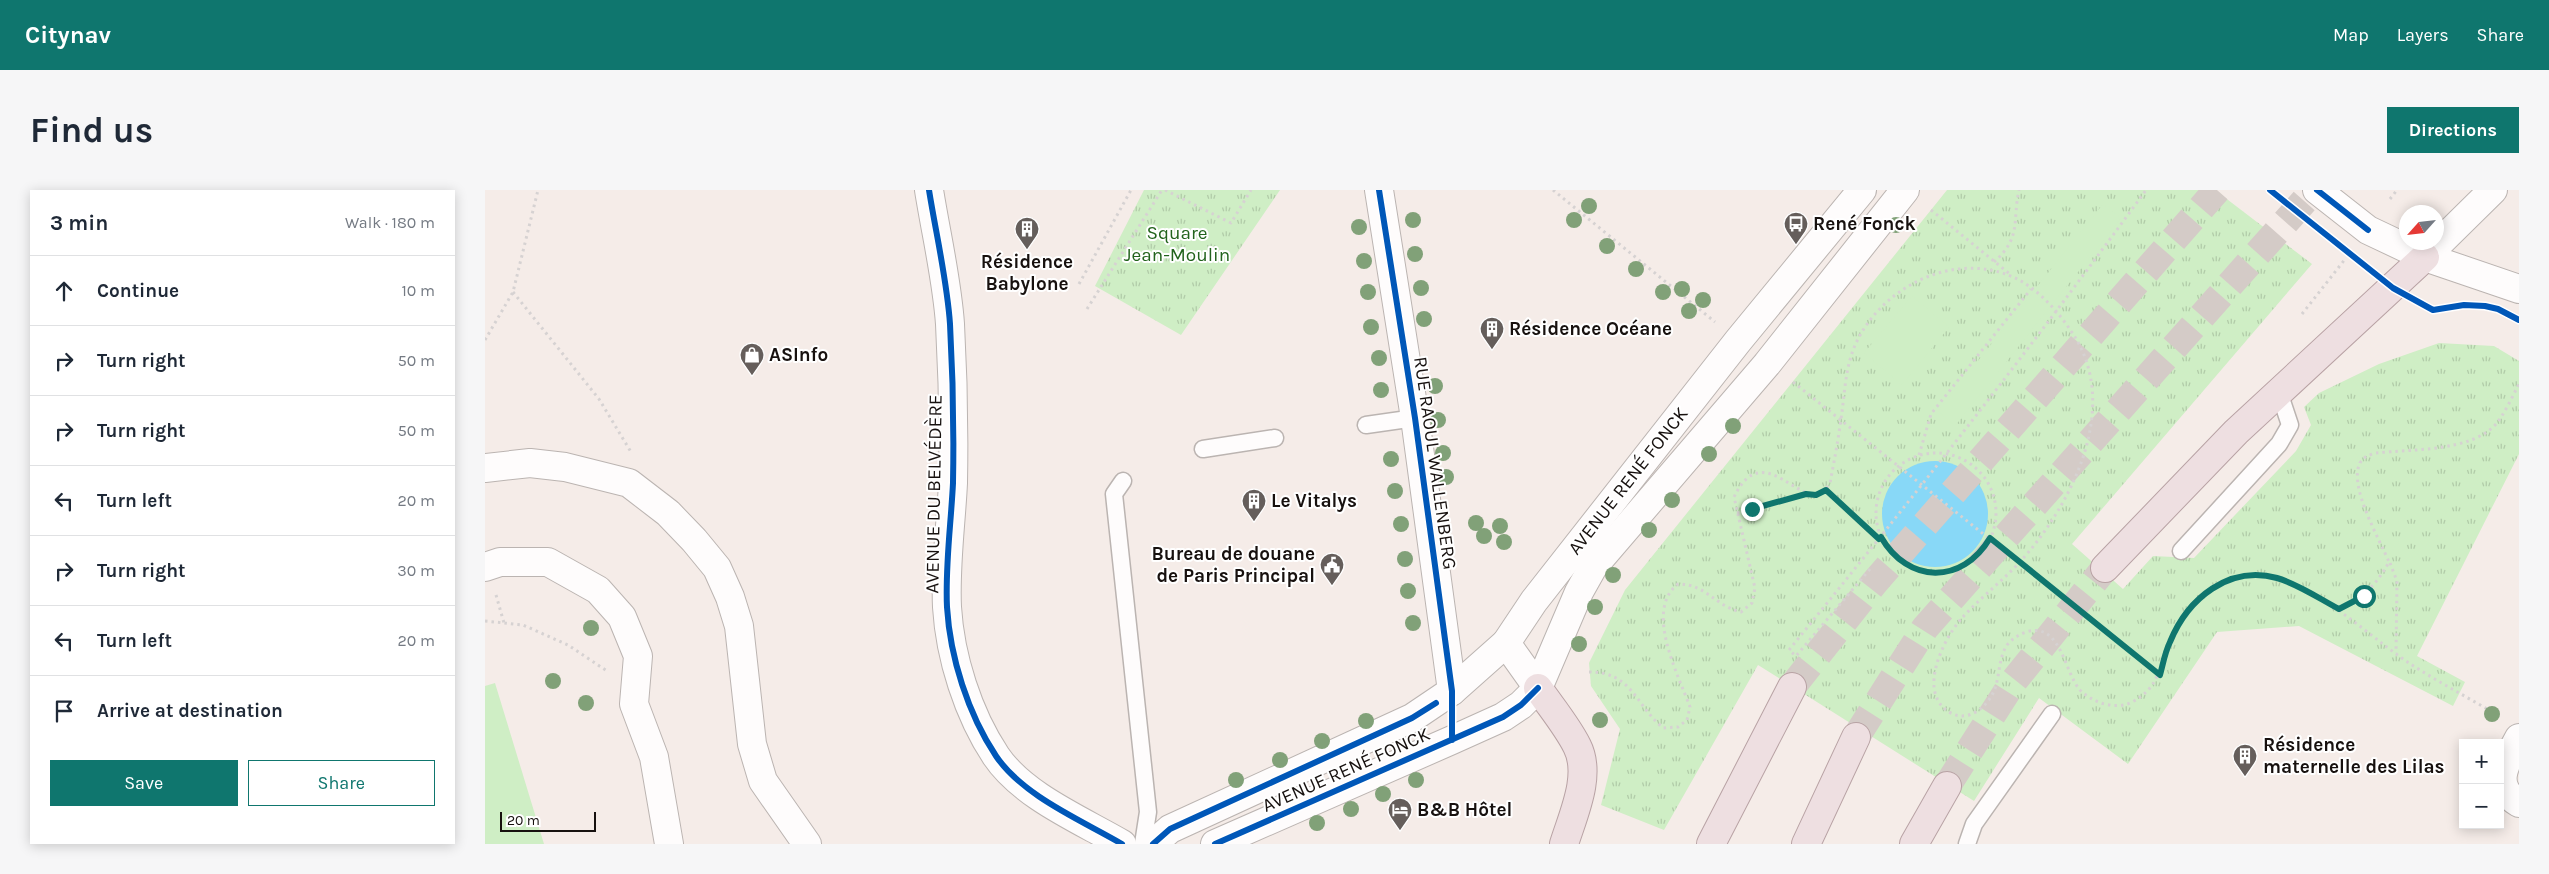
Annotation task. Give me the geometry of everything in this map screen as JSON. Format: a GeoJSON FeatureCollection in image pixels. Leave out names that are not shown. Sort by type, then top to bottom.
{"type":"FeatureCollection","features":[{"type":"Feature","properties":{"kind":"highway"},"geometry":{"type":"LineString","coordinates":[[2105,568],[2236,432],[2425,257]]}},
{"type":"Feature","properties":{"kind":"highway"},"geometry":{"type":"LineString","coordinates":[[1711,844],[1792,687]]}},
{"type":"Feature","properties":{"kind":"highway"},"geometry":{"type":"LineString","coordinates":[[1538,688],[1578,747],[1583,766],[1581,786],[1564,844]]}},
{"type":"Feature","properties":{"kind":"highway"},"geometry":{"type":"LineString","coordinates":[[1806,844],[1856,737]]}},
{"type":"Feature","properties":{"kind":"highway"},"geometry":{"type":"LineString","coordinates":[[1914,844],[1947,786]]}},
{"type":"Feature","properties":{"kind":"street","name":"AVENUE DU BELVÉDÈRE"},"geometry":{"type":"LineString","coordinates":[[929,190],[950,323],[953,460],[947,607],[952,647],[963,685],[983,733],[997,757],[1014,776],[1034,793],[1122,844]]}},
{"type":"Feature","properties":{"kind":"street","name":"RUE RAOUL WALLENBERG"},"geometry":{"type":"LineString","coordinates":[[1379,190],[1415,418],[1452,691]]}},
{"type":"Feature","properties":{"kind":"street","name":"AVENUE RENÉ FONCK"},"geometry":{"type":"LineString","coordinates":[[1153,844],[1170,829],[1412,718],[1452,691],[1506,643],[1533,601],[1738,341],[1862,190]]}},
{"type":"Feature","properties":{"kind":"street","name":"AVENUE RENÉ FONCK"},"geometry":{"type":"LineString","coordinates":[[1215,844],[1503,717],[1521,705],[1538,688],[1579,592],[1593,567],[1767,364],[1905,190]]}},
{"type":"Feature","properties":{"kind":"street"},"geometry":{"type":"LineString","coordinates":[[2317,190],[2368,230],[2425,257],[2519,290]]}},
{"type":"Feature","properties":{"kind":"street"},"geometry":{"type":"LineString","coordinates":[[2425,257],[2493,190]]}},
{"type":"Feature","properties":{"kind":"street"},"geometry":{"type":"LineString","coordinates":[[485,468],[530,463],[565,467],[629,483],[668,513],[694,540],[717,568],[730,597],[739,626],[752,744],[763,780],[807,844]]}},
{"type":"Feature","properties":{"kind":"street"},"geometry":{"type":"LineString","coordinates":[[490,579],[500,562],[548,562],[598,590],[622,617],[638,656],[635,704],[654,757],[669,844]]}},
{"type":"Feature","properties":{"kind":"street"},"geometry":{"type":"LineString","coordinates":[[1506,643],[1538,688]]}},
{"type":"Feature","properties":{"kind":"street"},"geometry":{"type":"LineString","coordinates":[[2511,728],[2501,772],[2503,785],[2509,797],[2519,803]]}},
{"type":"Feature","properties":{"kind":"lane"},"geometry":{"type":"LineString","coordinates":[[2181,551],[2279,444],[2290,425],[2279,392]]}},
{"type":"Feature","properties":{"kind":"lane"},"geometry":{"type":"LineString","coordinates":[[1366,426],[1415,418]]}},
{"type":"Feature","properties":{"kind":"lane"},"geometry":{"type":"LineString","coordinates":[[1203,449],[1275,438]]}},
{"type":"Feature","properties":{"kind":"lane"},"geometry":{"type":"LineString","coordinates":[[1123,481],[1114,494],[1148,812],[1143,844]]}},
{"type":"Feature","properties":{"kind":"lane"},"geometry":{"type":"LineString","coordinates":[[1967,844],[1974,824],[2052,714]]}},
{"type":"Feature","properties":{"kind":"path"},"geometry":{"type":"LineString","coordinates":[[485,340],[513,292],[538,190]]}},
{"type":"Feature","properties":{"kind":"path"},"geometry":{"type":"LineString","coordinates":[[1079,284],[1131,190]]}},
{"type":"Feature","properties":{"kind":"path"},"geometry":{"type":"LineString","coordinates":[[1087,309],[1164,190],[1231,223],[1251,190]]}},
{"type":"Feature","properties":{"kind":"path"},"geometry":{"type":"LineString","coordinates":[[1553,190],[1718,324]]}},
{"type":"Feature","properties":{"kind":"path"},"geometry":{"type":"LineString","coordinates":[[1994,262],[2006,252],[2012,240],[2019,190]]}},
{"type":"Feature","properties":{"kind":"path"},"geometry":{"type":"LineString","coordinates":[[1870,569],[1796,656],[1789,650],[1880,538],[2057,312],[2146,190]]}},
{"type":"Feature","properties":{"kind":"path"},"geometry":{"type":"LineString","coordinates":[[2390,199],[2397,190]]}},
{"type":"Feature","properties":{"kind":"path"},"geometry":{"type":"LineString","coordinates":[[1931,210],[1994,262],[2031,289],[2057,312],[2078,341],[2085,362],[2091,388],[2092,421],[2086,450],[2075,479],[2050,522],[2020,562],[1960,620],[1945,642],[1939,655],[1934,682],[1942,706],[1953,714],[1961,716],[1974,714],[1985,704],[1994,690],[2004,649],[2021,634],[2036,630],[2048,635],[2059,645],[2079,689],[2092,700],[2108,706],[2131,702],[2151,687],[2160,675],[2169,642],[2186,613],[2204,594],[2222,582],[2241,576],[2257,574],[2279,578],[2339,609],[2396,654],[2511,728]]}},
{"type":"Feature","properties":{"kind":"path"},"geometry":{"type":"LineString","coordinates":[[2302,314],[2350,256]]}},
{"type":"Feature","properties":{"kind":"path"},"geometry":{"type":"LineString","coordinates":[[1737,513],[1806,494],[1816,495],[1826,490],[1830,483],[1846,378],[1857,342],[1874,316],[1898,291],[1934,273],[1957,270],[1989,270],[2013,277]]}},
{"type":"Feature","properties":{"kind":"path"},"geometry":{"type":"LineString","coordinates":[[1919,455],[1931,414],[2031,289]]}},
{"type":"Feature","properties":{"kind":"path"},"geometry":{"type":"LineString","coordinates":[[513,292],[599,399],[634,456]]}},
{"type":"Feature","properties":{"kind":"path"},"geometry":{"type":"LineString","coordinates":[[1793,382],[2160,675]]}},
{"type":"Feature","properties":{"kind":"path"},"geometry":{"type":"LineString","coordinates":[[2396,654],[2397,581],[2358,490],[2357,472],[2360,463],[2365,456],[2376,453],[2457,444],[2477,439],[2496,424],[2519,384]]}},
{"type":"Feature","properties":{"kind":"path"},"geometry":{"type":"LineString","coordinates":[[1826,490],[1880,538],[1887,548],[1905,565],[1929,573],[1941,573],[1959,568],[1975,558],[1990,538],[1996,515],[1995,503],[1987,481],[1970,464],[1946,453],[1919,455],[1898,466],[1885,481],[1876,503],[1875,514],[1880,538]]}},
{"type":"Feature","properties":{"kind":"path"},"geometry":{"type":"LineString","coordinates":[[1589,672],[1615,675],[1628,686],[1649,717],[1663,728],[1678,727],[1687,720],[1690,707],[1662,626],[1662,609],[1670,590],[1678,584],[1699,587],[1727,609],[1741,612],[1752,603],[1755,588],[1734,497],[1740,485],[1752,474],[1761,472],[1785,480],[1806,494]]}},
{"type":"Feature","properties":{"kind":"path"},"geometry":{"type":"LineString","coordinates":[[2339,609],[2364,596],[2380,579],[2389,562]]}},
{"type":"Feature","properties":{"kind":"path"},"geometry":{"type":"LineString","coordinates":[[490,579],[504,623]]}},
{"type":"Feature","properties":{"kind":"path"},"geometry":{"type":"LineString","coordinates":[[485,621],[523,625],[568,645],[609,673],[635,704]]}},
{"type":"Feature","properties":{"kind":"green space","name":"Square Jean-Moulin"},"geometry":{"type":"Polygon","coordinates":[[[1144,190],[1280,190],[1181,335],[1095,286],[1144,190]]]}},
{"type":"Feature","properties":{"kind":"green space"},"geometry":{"type":"Polygon","coordinates":[[[1947,190],[2215,190],[2312,264],[2072,544],[2123,589],[2153,556],[2194,558],[2296,451],[2311,425],[2304,407],[2319,393],[2379,364],[2439,343],[2494,346],[2519,361],[2519,454],[2417,656],[2465,682],[2453,706],[2299,626],[2217,632],[2128,764],[2039,698],[1974,801],[1758,665],[1664,830],[1601,805],[1620,729],[1591,686],[1589,663],[1625,590],[1947,190]]]}},
{"type":"Feature","properties":{"kind":"green space"},"geometry":{"type":"Polygon","coordinates":[[[2103,204],[2121,218],[1955,426],[1938,411],[2103,204]]]}},
{"type":"Feature","properties":{"kind":"green space"},"geometry":{"type":"Polygon","coordinates":[[[1912,296],[1949,327],[1902,385],[1864,353],[1912,296]]]}},
{"type":"Feature","properties":{"kind":"green space"},"geometry":{"type":"Polygon","coordinates":[[[495,683],[544,844],[485,844],[485,686],[495,683]]]}},
{"type":"Feature","properties":{"kind":"water"},"geometry":{"type":"Polygon","coordinates":[[[1935,461],[1955,465],[1972,477],[1984,494],[1988,514],[1984,534],[1972,551],[1955,563],[1935,567],[1915,563],[1898,551],[1886,534],[1882,514],[1886,494],[1898,477],[1915,465],[1935,461]]]}},
{"type":"Feature","properties":{"kind":"tunnel"},"geometry":{"type":"LineString","coordinates":[[1792,687],[1875,582],[2217,190]]}},
{"type":"Feature","properties":{"kind":"tunnel"},"geometry":{"type":"LineString","coordinates":[[1856,737],[1925,628],[2314,190]]}},
{"type":"Feature","properties":{"kind":"tunnel"},"geometry":{"type":"LineString","coordinates":[[1947,786],[2013,682],[2105,568]]}},
{"type":"Feature","properties":{"kind":"cycle path"},"geometry":{"type":"LineString","coordinates":[[929,190],[944,274],[950,324],[953,384],[953,483],[947,607],[956,665],[977,722],[986,740],[1007,770],[1021,783],[1054,806],[1122,844]]}},
{"type":"Feature","properties":{"kind":"cycle path"},"geometry":{"type":"LineString","coordinates":[[1379,190],[1415,418],[1452,691],[1452,740]]}},
{"type":"Feature","properties":{"kind":"cycle path"},"geometry":{"type":"LineString","coordinates":[[2270,190],[2393,288],[2433,310],[2464,305],[2485,306],[2498,309],[2519,320]]}},
{"type":"Feature","properties":{"kind":"cycle path"},"geometry":{"type":"LineString","coordinates":[[2317,190],[2368,230]]}},
{"type":"Feature","properties":{"kind":"cycle path"},"geometry":{"type":"LineString","coordinates":[[1215,844],[1503,717],[1521,705],[1538,688]]}},
{"type":"Feature","properties":{"kind":"cycle path"},"geometry":{"type":"LineString","coordinates":[[1153,844],[1170,829],[1412,718],[1436,703]]}},
{"type":"Feature","properties":{"kind":"place","name":"René Fonck"},"geometry":{"type":"Point","coordinates":[1796,245]}},
{"type":"Feature","properties":{"kind":"place","name":"Résidence Babylone"},"geometry":{"type":"Point","coordinates":[1027,250]}},
{"type":"Feature","properties":{"kind":"place","name":"Résidence Océane"},"geometry":{"type":"Point","coordinates":[1492,350]}},
{"type":"Feature","properties":{"kind":"place","name":"ASInfo"},"geometry":{"type":"Point","coordinates":[752,376]}},
{"type":"Feature","properties":{"kind":"place","name":"Le Vitalys"},"geometry":{"type":"Point","coordinates":[1254,522]}},
{"type":"Feature","properties":{"kind":"place","name":"Bureau de douane de Paris Principal"},"geometry":{"type":"Point","coordinates":[1332,586]}},
{"type":"Feature","properties":{"kind":"place","name":"Résidence maternelle des Lilas"},"geometry":{"type":"Point","coordinates":[2245,777]}},
{"type":"Feature","properties":{"kind":"place","name":"B&B Hôtel"},"geometry":{"type":"Point","coordinates":[1400,831]}},
{"type":"Feature","properties":{"kind":"route"},"geometry":{"type":"LineString","coordinates":[[1752,509],[1806,494],[1816,495],[1826,490],[1879,539],[1881,537],[1895,557],[1905,565],[1929,573],[1941,573],[1965,565],[1984,549],[1990,538],[2160,675],[2169,642],[2186,613],[2204,594],[2222,582],[2241,576],[2257,574],[2279,578],[2339,609],[2364,596]]}}]}
